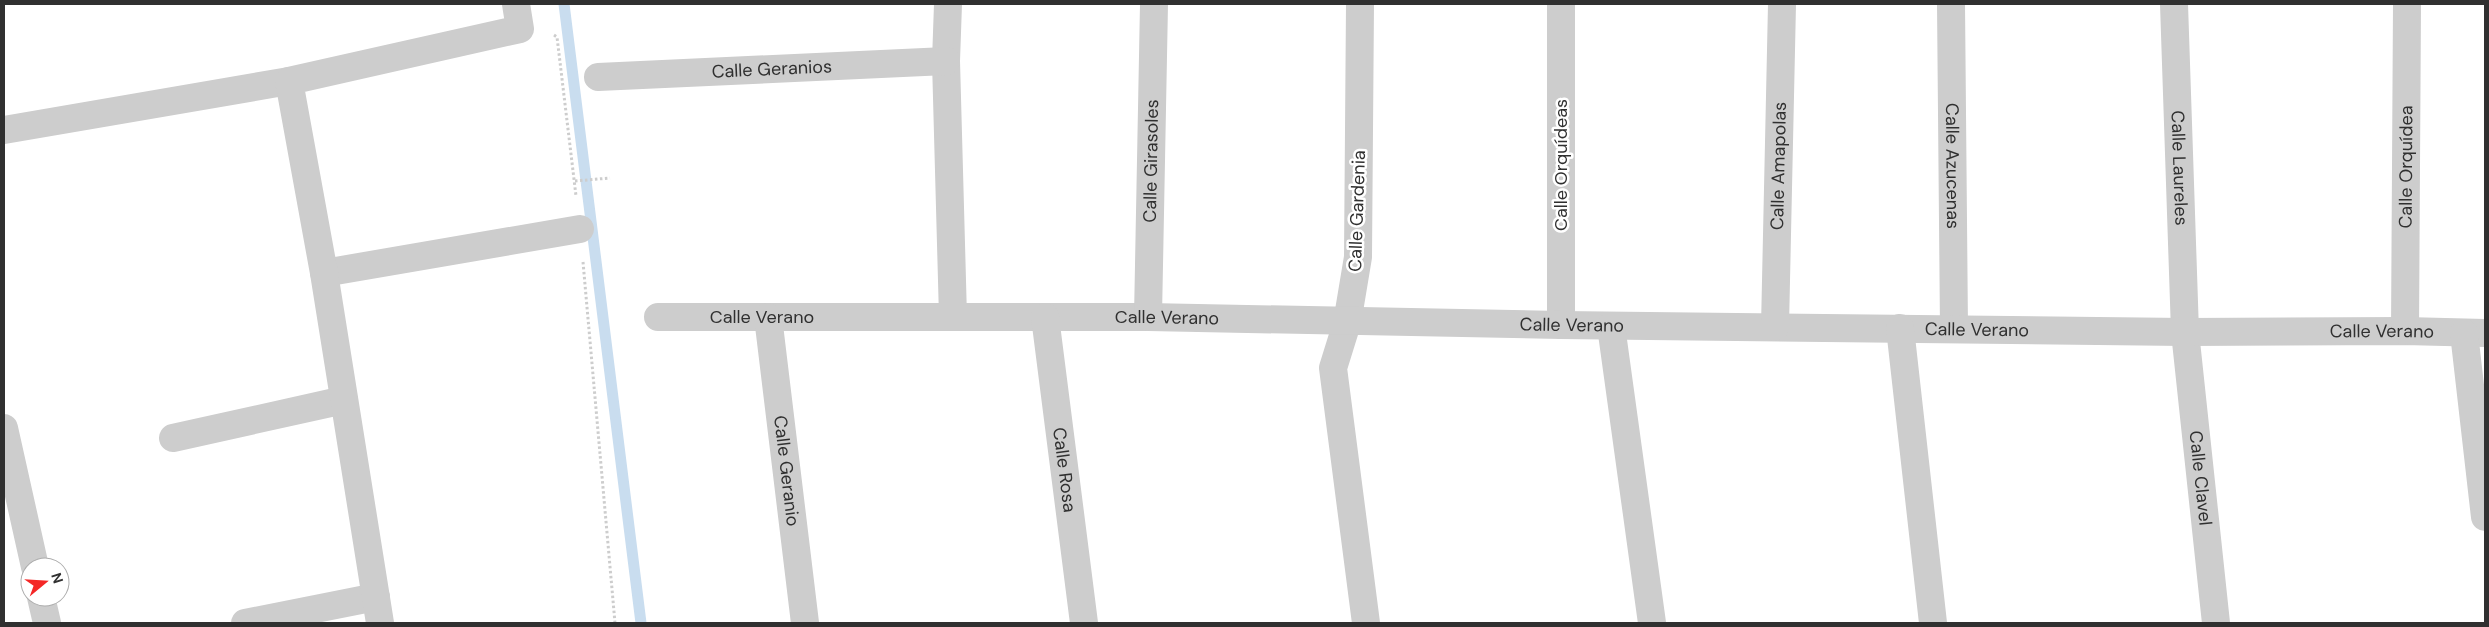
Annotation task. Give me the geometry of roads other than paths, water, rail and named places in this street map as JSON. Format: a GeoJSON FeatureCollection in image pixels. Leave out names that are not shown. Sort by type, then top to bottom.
{"type":"FeatureCollection","features":[{"type":"Feature","properties":{"kind":"street"},"geometry":{"type":"LineString","coordinates":[[948,4],[946,61],[953,317]]}},
{"type":"Feature","properties":{"kind":"street","name":"Calle Girasoles"},"geometry":{"type":"LineString","coordinates":[[1148,317],[1154,4]]}},
{"type":"Feature","properties":{"kind":"street","name":"Calle Gardenia"},"geometry":{"type":"LineString","coordinates":[[1360,4],[1358,257],[1347,322],[1333,368],[1366,623]]}},
{"type":"Feature","properties":{"kind":"street","name":"Calle Orquídeas"},"geometry":{"type":"LineString","coordinates":[[1561,4],[1561,326]]}},
{"type":"Feature","properties":{"kind":"street","name":"Calle Amapolas"},"geometry":{"type":"LineString","coordinates":[[1775,327],[1782,4]]}},
{"type":"Feature","properties":{"kind":"street","name":"Calle Azucenas"},"geometry":{"type":"LineString","coordinates":[[1951,4],[1954,329]]}},
{"type":"Feature","properties":{"kind":"street","name":"Calle Laureles"},"geometry":{"type":"LineString","coordinates":[[2174,4],[2185,332]]}},
{"type":"Feature","properties":{"kind":"street","name":"Calle Orquídea"},"geometry":{"type":"LineString","coordinates":[[2405,331],[2407,4]]}},
{"type":"Feature","properties":{"kind":"street"},"geometry":{"type":"LineString","coordinates":[[4,130],[289,81],[518,17]]}},
{"type":"Feature","properties":{"kind":"street","name":"Calle Geranios"},"geometry":{"type":"LineString","coordinates":[[598,77],[946,61]]}},
{"type":"Feature","properties":{"kind":"street"},"geometry":{"type":"LineString","coordinates":[[289,81],[324,273],[380,623]]}},
{"type":"Feature","properties":{"kind":"street"},"geometry":{"type":"LineString","coordinates":[[324,273],[580,230]]}},
{"type":"Feature","properties":{"kind":"street","name":"Calle Verano"},"geometry":{"type":"LineString","coordinates":[[658,317],[1148,317],[1561,326],[2185,332],[2405,331],[2475,334]]}},
{"type":"Feature","properties":{"kind":"street","name":"Calle Geranio"},"geometry":{"type":"LineString","coordinates":[[768,317],[805,623]]}},
{"type":"Feature","properties":{"kind":"street","name":"Calle Rosa"},"geometry":{"type":"LineString","coordinates":[[1045,317],[1084,623]]}},
{"type":"Feature","properties":{"kind":"street"},"geometry":{"type":"LineString","coordinates":[[1611,326],[1652,623]]}},
{"type":"Feature","properties":{"kind":"street"},"geometry":{"type":"LineString","coordinates":[[1900,328],[1933,623]]}},
{"type":"Feature","properties":{"kind":"street","name":"Calle Clavel"},"geometry":{"type":"LineString","coordinates":[[2185,332],[2216,623]]}},
{"type":"Feature","properties":{"kind":"street"},"geometry":{"type":"LineString","coordinates":[[2475,334],[2485,517]]}},
{"type":"Feature","properties":{"kind":"street"},"geometry":{"type":"LineString","coordinates":[[173,438],[344,400]]}},
{"type":"Feature","properties":{"kind":"street"},"geometry":{"type":"LineString","coordinates":[[4,428],[33,557]]}},
{"type":"Feature","properties":{"kind":"street"},"geometry":{"type":"LineString","coordinates":[[245,623],[376,597]]}},
{"type":"Feature","properties":{"kind":"street"},"geometry":{"type":"LineString","coordinates":[[43,607],[47,623]]}},
{"type":"Feature","properties":{"kind":"waterway"},"geometry":{"type":"LineString","coordinates":[[564,4],[641,623]]}}]}
